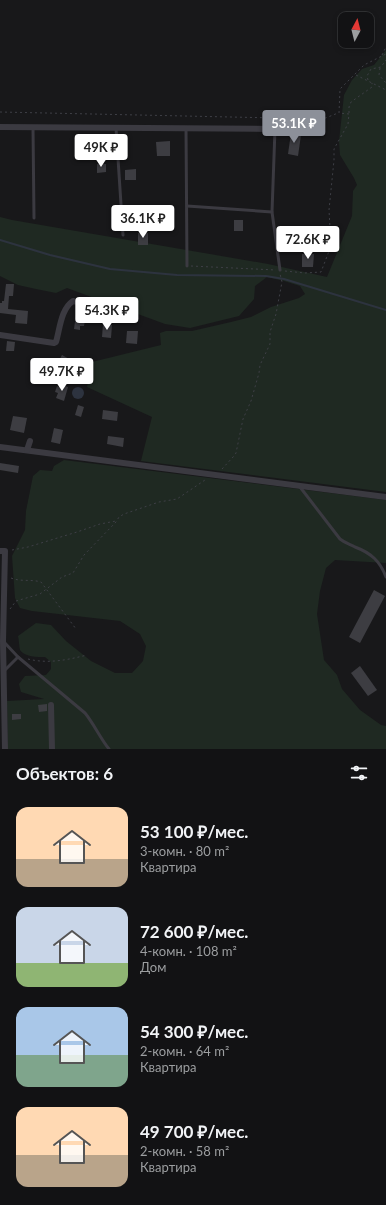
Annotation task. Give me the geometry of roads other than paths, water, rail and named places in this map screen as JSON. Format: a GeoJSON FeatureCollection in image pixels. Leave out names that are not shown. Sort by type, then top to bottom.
{"type":"FeatureCollection","features":[{"type":"Feature","properties":{"kind":"street"},"geometry":{"type":"LineString","coordinates":[[0,128],[275,128]]}},
{"type":"Feature","properties":{"kind":"street"},"geometry":{"type":"LineString","coordinates":[[0,336],[54,343],[56,342],[65,309],[68,304],[73,301],[98,306]]}},
{"type":"Feature","properties":{"kind":"street"},"geometry":{"type":"LineString","coordinates":[[26,450],[30,441]]}},
{"type":"Feature","properties":{"kind":"street"},"geometry":{"type":"LineString","coordinates":[[0,447],[218,474],[386,497]]}},
{"type":"Feature","properties":{"kind":"street"},"geometry":{"type":"LineString","coordinates":[[3,551],[5,573],[3,641],[5,749]]}},
{"type":"Feature","properties":{"kind":"street"},"geometry":{"type":"LineString","coordinates":[[51,705],[52,749]]}},
{"type":"Feature","properties":{"kind":"lane"},"geometry":{"type":"LineString","coordinates":[[33,128],[34,218]]}},
{"type":"Feature","properties":{"kind":"lane"},"geometry":{"type":"LineString","coordinates":[[116,128],[123,236]]}},
{"type":"Feature","properties":{"kind":"lane"},"geometry":{"type":"LineString","coordinates":[[186,128],[187,266]]}},
{"type":"Feature","properties":{"kind":"lane"},"geometry":{"type":"LineString","coordinates":[[275,128],[272,212],[280,270]]}},
{"type":"Feature","properties":{"kind":"lane"},"geometry":{"type":"LineString","coordinates":[[187,206],[272,212]]}},
{"type":"Feature","properties":{"kind":"lane"},"geometry":{"type":"LineString","coordinates":[[298,486],[340,539],[346,544],[367,552],[382,566],[386,577]]}},
{"type":"Feature","properties":{"kind":"lane"},"geometry":{"type":"LineString","coordinates":[[3,641],[18,657],[85,713],[92,722],[100,739],[109,749]]}},
{"type":"Feature","properties":{"kind":"lane"},"geometry":{"type":"LineString","coordinates":[[4,671],[18,657]]}},
{"type":"Feature","properties":{"kind":"water"},"geometry":{"type":"Polygon","coordinates":[[[78,387],[82,389],[84,393],[82,397],[78,399],[74,397],[72,393],[74,389],[78,387]]]}},
{"type":"Feature","properties":{"kind":"waterway"},"geometry":{"type":"LineString","coordinates":[[0,240],[50,255],[110,269],[177,275],[266,276],[284,279],[386,310]]}}]}
